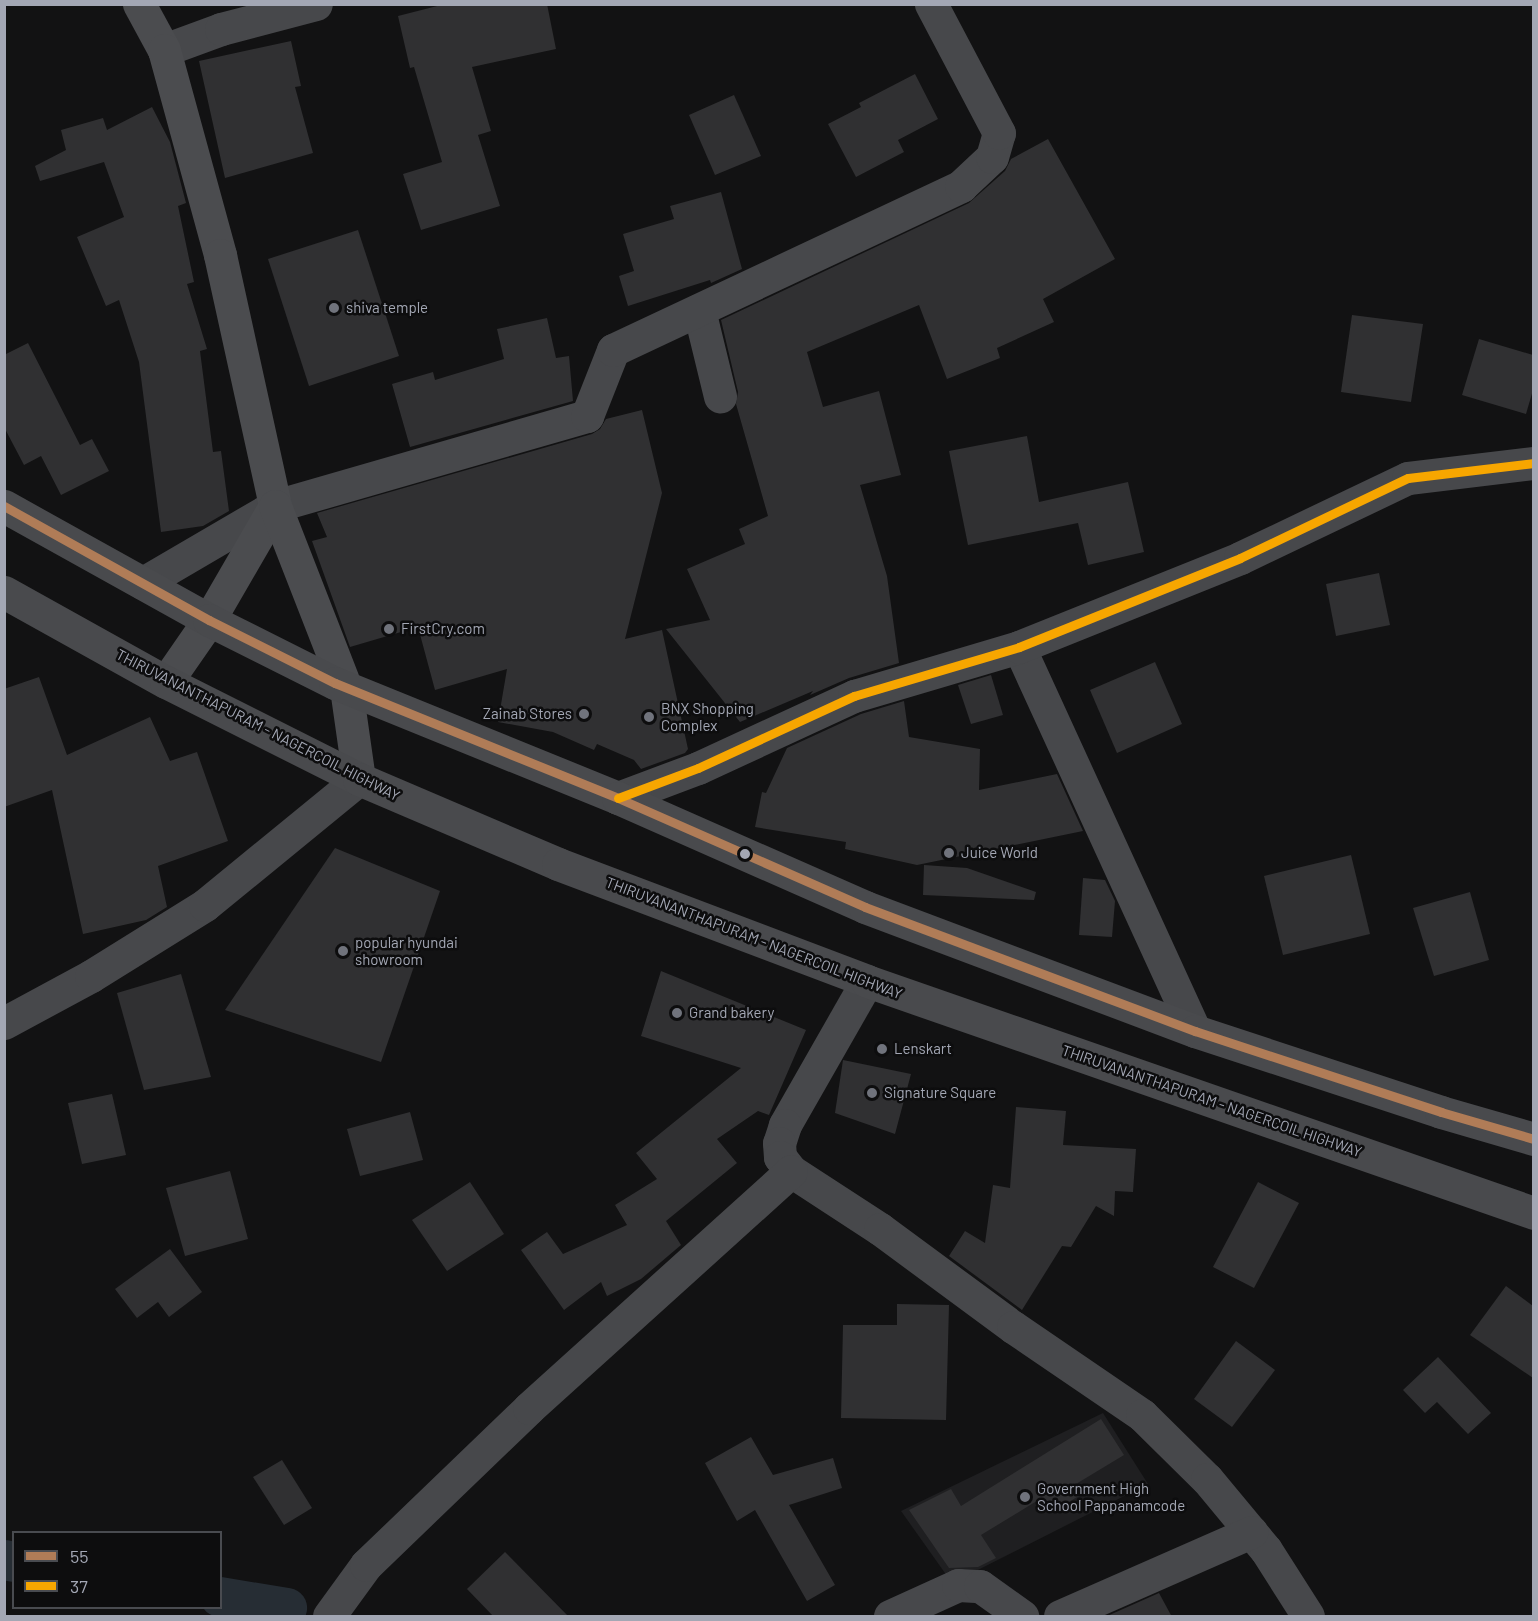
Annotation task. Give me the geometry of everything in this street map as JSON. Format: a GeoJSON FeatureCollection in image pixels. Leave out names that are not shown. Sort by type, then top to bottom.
{"type":"FeatureCollection","features":[{"type":"Feature","properties":{"kind":"main road"},"geometry":{"type":"LineString","coordinates":[[4,506],[209,620],[346,688],[618,798],[865,906],[1195,1031],[1441,1112],[1533,1139]]}},
{"type":"Feature","properties":{"kind":"main road","name":"THIRUVANANTHAPURAM - NAGERCOIL HIGHWAY"},"geometry":{"type":"LineString","coordinates":[[4,592],[166,681],[359,778],[558,864],[867,981],[1533,1213]]}},
{"type":"Feature","properties":{"kind":"street"},"geometry":{"type":"LineString","coordinates":[[4,1023],[91,976],[205,905],[359,778],[346,688],[275,506],[220,255],[164,50],[139,4]]}},
{"type":"Feature","properties":{"kind":"street"},"geometry":{"type":"LineString","coordinates":[[164,50],[221,29],[316,4]]}},
{"type":"Feature","properties":{"kind":"street"},"geometry":{"type":"LineString","coordinates":[[143,583],[275,506],[587,416],[613,350],[961,186],[992,157],[999,133],[931,4]]}},
{"type":"Feature","properties":{"kind":"street"},"geometry":{"type":"LineString","coordinates":[[699,310],[720,396]]}},
{"type":"Feature","properties":{"kind":"street"},"geometry":{"type":"LineString","coordinates":[[618,798],[698,768],[854,696],[1018,647],[1240,558],[1408,478],[1533,463]]}},
{"type":"Feature","properties":{"kind":"street"},"geometry":{"type":"LineString","coordinates":[[166,681],[209,620],[275,506]]}},
{"type":"Feature","properties":{"kind":"street"},"geometry":{"type":"LineString","coordinates":[[1018,647],[1195,1031]]}},
{"type":"Feature","properties":{"kind":"street"},"geometry":{"type":"LineString","coordinates":[[867,981],[785,1125],[779,1143],[780,1157],[791,1171],[880,1229],[1013,1327],[1142,1415],[1207,1479],[1266,1550],[1308,1617]]}},
{"type":"Feature","properties":{"kind":"street"},"geometry":{"type":"LineString","coordinates":[[329,1617],[366,1565],[530,1408],[791,1171]]}},
{"type":"Feature","properties":{"kind":"street"},"geometry":{"type":"LineString","coordinates":[[1060,1617],[1251,1532]]}},
{"type":"Feature","properties":{"kind":"street"},"geometry":{"type":"LineString","coordinates":[[890,1617],[958,1585],[980,1586],[1022,1617]]}},
{"type":"Feature","properties":{"kind":"shaded area","name":"Government High School Pappanamcode"},"geometry":{"type":"Polygon","coordinates":[[[1103,1413],[1148,1484],[952,1583],[901,1511],[1103,1413]]]}},
{"type":"Feature","properties":{"kind":"building"},"geometry":{"type":"Polygon","coordinates":[[[445,4],[547,4],[556,49],[472,67],[491,131],[478,135],[500,206],[421,230],[403,174],[442,162],[414,67],[410,68],[398,16],[445,4]]]}},
{"type":"Feature","properties":{"kind":"building"},"geometry":{"type":"Polygon","coordinates":[[[291,41],[301,86],[295,87],[313,153],[225,178],[199,61],[291,41]]]}},
{"type":"Feature","properties":{"kind":"building"},"geometry":{"type":"Polygon","coordinates":[[[915,74],[938,119],[898,140],[904,152],[856,177],[828,124],[861,107],[859,103],[915,74]]]}},
{"type":"Feature","properties":{"kind":"building"},"geometry":{"type":"Polygon","coordinates":[[[734,95],[761,156],[715,175],[689,115],[734,95]]]}},
{"type":"Feature","properties":{"kind":"building"},"geometry":{"type":"Polygon","coordinates":[[[152,107],[170,142],[186,203],[178,206],[194,282],[187,284],[207,349],[200,351],[213,452],[221,451],[229,511],[203,526],[161,532],[139,362],[119,300],[106,306],[77,237],[124,217],[104,162],[40,181],[35,166],[66,150],[61,130],[103,118],[107,130],[152,107]]]}},
{"type":"Feature","properties":{"kind":"building"},"geometry":{"type":"Polygon","coordinates":[[[1048,139],[1115,259],[1043,299],[1054,322],[997,348],[1000,358],[947,379],[919,305],[807,352],[823,407],[879,391],[901,475],[860,485],[887,576],[899,663],[849,678],[810,695],[813,691],[740,722],[666,629],[710,620],[687,569],[745,544],[739,529],[768,516],[736,404],[738,392],[721,320],[969,203],[1005,171],[1011,159],[1048,139]]]}},
{"type":"Feature","properties":{"kind":"building"},"geometry":{"type":"Polygon","coordinates":[[[721,192],[742,269],[711,283],[710,280],[628,306],[619,276],[634,271],[623,234],[674,219],[670,206],[721,192]]]}},
{"type":"Feature","properties":{"kind":"building","name":"shiva temple"},"geometry":{"type":"Polygon","coordinates":[[[358,230],[399,356],[309,386],[268,259],[358,230]]]}},
{"type":"Feature","properties":{"kind":"building"},"geometry":{"type":"Polygon","coordinates":[[[1352,315],[1423,324],[1411,402],[1341,392],[1352,315]]]}},
{"type":"Feature","properties":{"kind":"building"},"geometry":{"type":"Polygon","coordinates":[[[547,318],[556,358],[569,356],[573,401],[410,447],[392,384],[433,372],[435,380],[504,359],[497,329],[547,318]]]}},
{"type":"Feature","properties":{"kind":"building"},"geometry":{"type":"Polygon","coordinates":[[[1479,339],[1533,355],[1533,390],[1526,414],[1462,395],[1479,339]]]}},
{"type":"Feature","properties":{"kind":"building"},"geometry":{"type":"Polygon","coordinates":[[[28,343],[80,445],[92,439],[109,471],[61,495],[41,456],[24,465],[4,427],[4,355],[28,343]]]}},
{"type":"Feature","properties":{"kind":"building"},"geometry":{"type":"Polygon","coordinates":[[[642,410],[662,493],[625,639],[662,630],[688,749],[685,753],[641,769],[634,760],[597,744],[594,750],[553,732],[498,722],[507,669],[435,690],[418,627],[350,647],[312,541],[327,537],[317,513],[592,434],[600,429],[606,419],[642,410]]]}},
{"type":"Feature","properties":{"kind":"building"},"geometry":{"type":"Polygon","coordinates":[[[1027,436],[1039,502],[1128,482],[1144,552],[1088,565],[1078,523],[968,545],[949,451],[1027,436]]]}},
{"type":"Feature","properties":{"kind":"building"},"geometry":{"type":"Polygon","coordinates":[[[1379,573],[1390,625],[1336,636],[1326,584],[1379,573]]]}},
{"type":"Feature","properties":{"kind":"building"},"geometry":{"type":"Polygon","coordinates":[[[1155,662],[1182,724],[1117,753],[1090,690],[1155,662]]]}},
{"type":"Feature","properties":{"kind":"building"},"geometry":{"type":"Polygon","coordinates":[[[991,675],[1003,715],[971,724],[958,685],[991,675]]]}},
{"type":"Feature","properties":{"kind":"building"},"geometry":{"type":"Polygon","coordinates":[[[39,677],[67,755],[150,717],[170,761],[197,752],[228,841],[158,866],[167,907],[146,920],[83,934],[52,790],[4,807],[4,689],[39,677]]]}},
{"type":"Feature","properties":{"kind":"building"},"geometry":{"type":"Polygon","coordinates":[[[904,701],[909,737],[980,749],[979,790],[1057,774],[1083,831],[917,865],[845,849],[846,842],[755,827],[762,792],[766,793],[787,748],[861,714],[904,701]]]}},
{"type":"Feature","properties":{"kind":"building","name":"popular hyundai showroom"},"geometry":{"type":"Polygon","coordinates":[[[335,848],[440,891],[381,1062],[225,1010],[335,848]]]}},
{"type":"Feature","properties":{"kind":"building"},"geometry":{"type":"Polygon","coordinates":[[[1351,855],[1370,934],[1283,955],[1264,876],[1351,855]]]}},
{"type":"Feature","properties":{"kind":"building"},"geometry":{"type":"Polygon","coordinates":[[[924,865],[967,868],[1036,892],[1034,900],[923,895],[924,865]]]}},
{"type":"Feature","properties":{"kind":"building"},"geometry":{"type":"Polygon","coordinates":[[[1083,878],[1105,880],[1115,901],[1112,937],[1079,935],[1083,878]]]}},
{"type":"Feature","properties":{"kind":"building"},"geometry":{"type":"Polygon","coordinates":[[[1470,892],[1489,960],[1434,976],[1413,908],[1470,892]]]}},
{"type":"Feature","properties":{"kind":"building"},"geometry":{"type":"Polygon","coordinates":[[[661,971],[806,1030],[769,1115],[758,1111],[717,1139],[737,1163],[666,1221],[681,1245],[641,1279],[607,1296],[601,1282],[564,1310],[521,1250],[547,1232],[563,1254],[627,1225],[615,1205],[657,1179],[636,1153],[741,1068],[641,1036],[661,971]]]}},
{"type":"Feature","properties":{"kind":"building"},"geometry":{"type":"Polygon","coordinates":[[[181,974],[211,1077],[144,1090],[117,993],[181,974]]]}},
{"type":"Feature","properties":{"kind":"building","name":"Signature Square"},"geometry":{"type":"Polygon","coordinates":[[[843,1060],[911,1074],[895,1134],[835,1113],[843,1060]]]}},
{"type":"Feature","properties":{"kind":"building"},"geometry":{"type":"Polygon","coordinates":[[[112,1094],[126,1155],[82,1164],[68,1103],[112,1094]]]}},
{"type":"Feature","properties":{"kind":"building"},"geometry":{"type":"Polygon","coordinates":[[[1016,1107],[1066,1111],[1063,1145],[1136,1149],[1133,1192],[1115,1191],[1114,1216],[1096,1206],[1071,1247],[1062,1246],[1022,1310],[949,1256],[965,1231],[985,1243],[993,1185],[1010,1188],[1016,1107]]]}},
{"type":"Feature","properties":{"kind":"building"},"geometry":{"type":"Polygon","coordinates":[[[410,1112],[423,1160],[360,1176],[347,1129],[410,1112]]]}},
{"type":"Feature","properties":{"kind":"building"},"geometry":{"type":"Polygon","coordinates":[[[230,1171],[248,1239],[185,1256],[166,1188],[230,1171]]]}},
{"type":"Feature","properties":{"kind":"building"},"geometry":{"type":"Polygon","coordinates":[[[470,1182],[504,1234],[447,1271],[412,1220],[470,1182]]]}},
{"type":"Feature","properties":{"kind":"building"},"geometry":{"type":"Polygon","coordinates":[[[1258,1182],[1299,1203],[1254,1288],[1213,1267],[1258,1182]]]}},
{"type":"Feature","properties":{"kind":"building"},"geometry":{"type":"Polygon","coordinates":[[[170,1249],[202,1292],[169,1317],[158,1302],[137,1318],[115,1289],[170,1249]]]}},
{"type":"Feature","properties":{"kind":"building"},"geometry":{"type":"Polygon","coordinates":[[[1506,1286],[1533,1306],[1533,1378],[1470,1335],[1506,1286]]]}},
{"type":"Feature","properties":{"kind":"building"},"geometry":{"type":"Polygon","coordinates":[[[897,1304],[949,1305],[946,1420],[841,1418],[843,1325],[897,1325],[897,1304]]]}},
{"type":"Feature","properties":{"kind":"building"},"geometry":{"type":"Polygon","coordinates":[[[1236,1341],[1275,1370],[1232,1427],[1194,1399],[1236,1341]]]}},
{"type":"Feature","properties":{"kind":"building"},"geometry":{"type":"Polygon","coordinates":[[[1438,1357],[1491,1413],[1468,1434],[1437,1402],[1425,1413],[1403,1390],[1438,1357]]]}},
{"type":"Feature","properties":{"kind":"building"},"geometry":{"type":"Polygon","coordinates":[[[1101,1419],[1124,1455],[1076,1484],[1082,1494],[1054,1511],[1040,1499],[981,1535],[996,1558],[978,1567],[949,1568],[909,1510],[951,1489],[961,1506],[1101,1419]]]}},
{"type":"Feature","properties":{"kind":"building"},"geometry":{"type":"Polygon","coordinates":[[[751,1437],[773,1475],[833,1458],[842,1488],[789,1505],[835,1585],[807,1601],[755,1510],[737,1521],[705,1463],[751,1437]]]}},
{"type":"Feature","properties":{"kind":"building"},"geometry":{"type":"Polygon","coordinates":[[[282,1460],[312,1508],[284,1525],[253,1477],[282,1460]]]}},
{"type":"Feature","properties":{"kind":"building"},"geometry":{"type":"Polygon","coordinates":[[[505,1552],[569,1617],[494,1617],[467,1589],[505,1552]]]}},
{"type":"Feature","properties":{"kind":"building"},"geometry":{"type":"Polygon","coordinates":[[[1159,1593],[1172,1617],[1105,1617],[1159,1593]]]}},
{"type":"Feature","properties":{"kind":"waterway"},"geometry":{"type":"LineString","coordinates":[[4,1560],[12,1562]]}},
{"type":"Feature","properties":{"kind":"waterway"},"geometry":{"type":"LineString","coordinates":[[222,1597],[287,1608]]}},
{"type":"Feature","properties":{"kind":"transit line","name":"37"},"geometry":{"type":"LineString","coordinates":[[618,798],[698,768],[854,696],[1019,647],[1240,558],[1408,478],[1534,463]]}},
{"type":"Feature","properties":{"kind":"transit line","name":"55"},"geometry":{"type":"LineString","coordinates":[[4,506],[209,620],[335,683],[618,798],[865,907],[1195,1031],[1441,1112],[1534,1139]]}},
{"type":"Feature","properties":{"kind":"place","name":"shiva temple"},"geometry":{"type":"Point","coordinates":[334,308]}},
{"type":"Feature","properties":{"kind":"place","name":"FirstCry.com"},"geometry":{"type":"Point","coordinates":[389,629]}},
{"type":"Feature","properties":{"kind":"place","name":"Zainab Stores"},"geometry":{"type":"Point","coordinates":[584,714]}},
{"type":"Feature","properties":{"kind":"place","name":"BNX Shopping Complex"},"geometry":{"type":"Point","coordinates":[649,717]}},
{"type":"Feature","properties":{"kind":"place","name":"Juice World"},"geometry":{"type":"Point","coordinates":[949,853]}},
{"type":"Feature","properties":{"kind":"place","name":"popular hyundai showroom"},"geometry":{"type":"Point","coordinates":[343,951]}},
{"type":"Feature","properties":{"kind":"place","name":"Grand bakery"},"geometry":{"type":"Point","coordinates":[677,1013]}},
{"type":"Feature","properties":{"kind":"place","name":"Lenskart"},"geometry":{"type":"Point","coordinates":[882,1049]}},
{"type":"Feature","properties":{"kind":"place","name":"Signature Square"},"geometry":{"type":"Point","coordinates":[872,1093]}},
{"type":"Feature","properties":{"kind":"place","name":"Government High School Pappanamcode"},"geometry":{"type":"Point","coordinates":[1025,1497]}}]}
